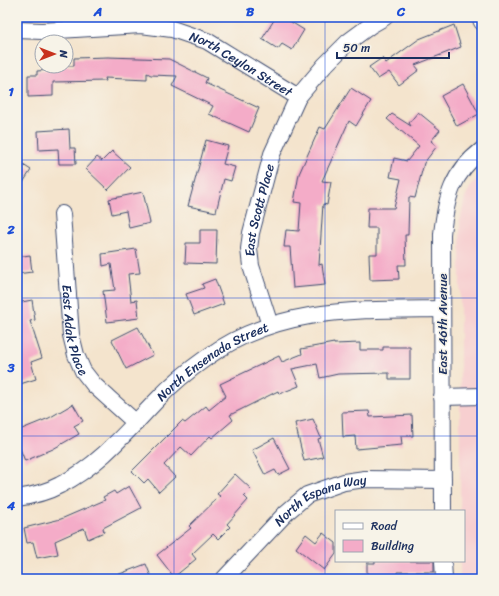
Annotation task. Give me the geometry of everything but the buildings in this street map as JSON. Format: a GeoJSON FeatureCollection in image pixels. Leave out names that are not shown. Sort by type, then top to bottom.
{"type":"FeatureCollection","features":[{"type":"Feature","properties":{"kind":"street","name":"North Ceylon Street"},"geometry":{"type":"LineString","coordinates":[[17,30],[42,31],[98,26],[141,25],[172,29],[207,41],[298,98],[325,65],[348,42],[371,25],[385,17]]}},
{"type":"Feature","properties":{"kind":"street"},"geometry":{"type":"LineString","coordinates":[[480,17],[482,22]]}},
{"type":"Feature","properties":{"kind":"street","name":"East Scott Place"},"geometry":{"type":"LineString","coordinates":[[270,325],[251,266],[249,249],[251,233],[272,154],[298,98]]}},
{"type":"Feature","properties":{"kind":"street","name":"East 46th Avenue"},"geometry":{"type":"LineString","coordinates":[[443,510],[442,234],[445,207],[450,189],[466,164],[482,150]]}},
{"type":"Feature","properties":{"kind":"street","name":"East Adak Place"},"geometry":{"type":"LineString","coordinates":[[62,214],[71,335],[76,355],[84,371],[94,385],[136,423]]}},
{"type":"Feature","properties":{"kind":"street","name":"North Ensenada Street"},"geometry":{"type":"LineString","coordinates":[[17,498],[60,485],[76,476],[110,448],[136,423],[158,398],[207,357],[233,340],[270,325],[320,313],[442,309]]}},
{"type":"Feature","properties":{"kind":"street"},"geometry":{"type":"LineString","coordinates":[[442,397],[482,396]]}},
{"type":"Feature","properties":{"kind":"street","name":"North Espana Way"},"geometry":{"type":"LineString","coordinates":[[224,579],[287,512],[307,495],[344,482],[365,479],[443,480]]}},
{"type":"Feature","properties":{"kind":"street"},"geometry":{"type":"LineString","coordinates":[[444,562],[444,579]]}},
{"type":"Feature","properties":{"kind":"shaded area"},"geometry":{"type":"Polygon","coordinates":[[[482,172],[482,579],[460,579],[460,562],[465,562],[465,510],[460,510],[460,221],[465,197],[471,186],[482,172]]]}}]}
